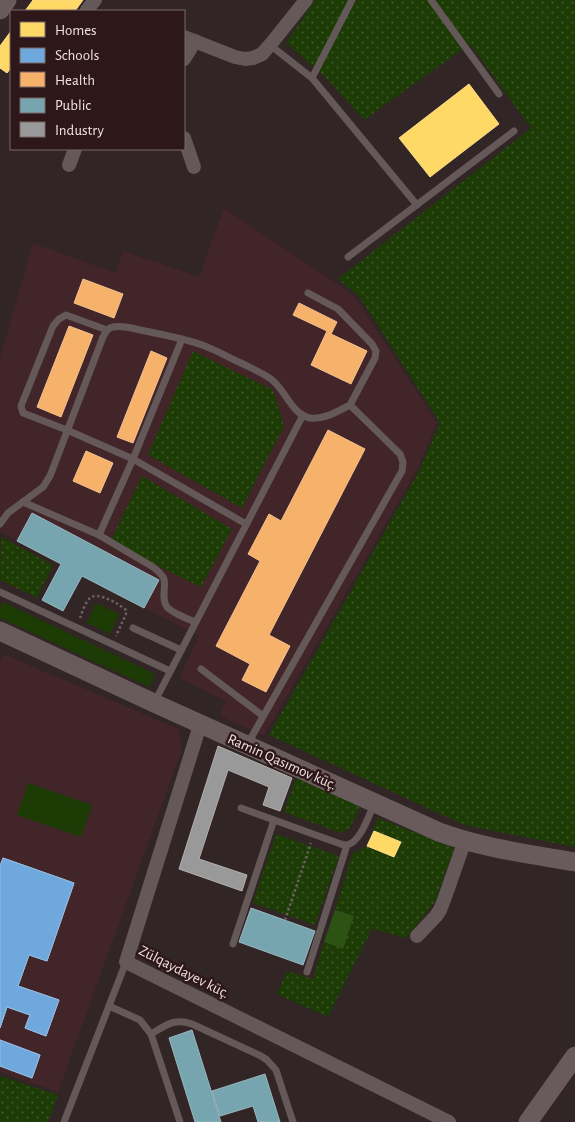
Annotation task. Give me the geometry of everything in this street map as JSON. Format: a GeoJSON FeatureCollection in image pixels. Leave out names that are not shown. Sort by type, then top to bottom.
{"type":"FeatureCollection","features":[{"type":"Feature","properties":{"kind":"street"},"geometry":{"type":"LineString","coordinates":[[0,10],[7,0]]}},
{"type":"Feature","properties":{"kind":"street"},"geometry":{"type":"LineString","coordinates":[[185,56],[190,39],[235,57],[245,59],[262,54],[306,0]]}},
{"type":"Feature","properties":{"kind":"street"},"geometry":{"type":"LineString","coordinates":[[185,141],[194,167]]}},
{"type":"Feature","properties":{"kind":"street"},"geometry":{"type":"LineString","coordinates":[[69,165],[75,150]]}},
{"type":"Feature","properties":{"kind":"street","name":"Ramin Qasımov küç."},"geometry":{"type":"LineString","coordinates":[[0,631],[200,725],[438,832],[485,846],[575,862]]}},
{"type":"Feature","properties":{"kind":"street","name":"Zülqaydayev küç."},"geometry":{"type":"LineString","coordinates":[[200,725],[126,962],[449,1122]]}},
{"type":"Feature","properties":{"kind":"street"},"geometry":{"type":"LineString","coordinates":[[417,936],[440,910],[465,840]]}},
{"type":"Feature","properties":{"kind":"street"},"geometry":{"type":"LineString","coordinates":[[528,1122],[575,1056]]}},
{"type":"Feature","properties":{"kind":"lane"},"geometry":{"type":"LineString","coordinates":[[312,78],[352,0]]}},
{"type":"Feature","properties":{"kind":"lane"},"geometry":{"type":"LineString","coordinates":[[431,0],[499,94]]}},
{"type":"Feature","properties":{"kind":"lane"},"geometry":{"type":"LineString","coordinates":[[270,45],[312,78],[417,205]]}},
{"type":"Feature","properties":{"kind":"lane"},"geometry":{"type":"LineString","coordinates":[[348,257],[514,131]]}},
{"type":"Feature","properties":{"kind":"lane"},"geometry":{"type":"LineString","coordinates":[[0,524],[8,513],[43,487],[50,476],[103,337],[107,330],[114,327],[162,334],[203,345],[221,353],[261,373],[277,385],[295,410],[311,418],[329,415],[350,405],[375,358],[376,351],[372,344],[338,309],[308,293]]}},
{"type":"Feature","properties":{"kind":"lane"},"geometry":{"type":"LineString","coordinates":[[107,330],[66,315],[59,319],[53,326],[21,406],[23,413],[133,459],[246,524]]}},
{"type":"Feature","properties":{"kind":"lane"},"geometry":{"type":"LineString","coordinates":[[99,535],[133,459],[182,339]]}},
{"type":"Feature","properties":{"kind":"lane"},"geometry":{"type":"LineString","coordinates":[[247,746],[402,471],[404,462],[400,454],[350,405]]}},
{"type":"Feature","properties":{"kind":"lane"},"geometry":{"type":"LineString","coordinates":[[154,703],[303,415]]}},
{"type":"Feature","properties":{"kind":"lane"},"geometry":{"type":"LineString","coordinates":[[23,502],[99,535],[153,567],[164,579],[164,600],[166,605],[170,610],[196,622]]}},
{"type":"Feature","properties":{"kind":"lane"},"geometry":{"type":"LineString","coordinates":[[0,592],[170,671]]}},
{"type":"Feature","properties":{"kind":"lane"},"geometry":{"type":"LineString","coordinates":[[134,628],[181,650]]}},
{"type":"Feature","properties":{"kind":"lane"},"geometry":{"type":"LineString","coordinates":[[202,670],[263,716]]}},
{"type":"Feature","properties":{"kind":"lane"},"geometry":{"type":"LineString","coordinates":[[241,808],[347,845],[359,838],[374,803]]}},
{"type":"Feature","properties":{"kind":"lane"},"geometry":{"type":"LineString","coordinates":[[233,944],[274,820]]}},
{"type":"Feature","properties":{"kind":"lane"},"geometry":{"type":"LineString","coordinates":[[306,972],[347,845]]}},
{"type":"Feature","properties":{"kind":"lane"},"geometry":{"type":"LineString","coordinates":[[64,1122],[126,962]]}},
{"type":"Feature","properties":{"kind":"lane"},"geometry":{"type":"LineString","coordinates":[[109,1006],[140,1020],[151,1034],[180,1122]]}},
{"type":"Feature","properties":{"kind":"lane"},"geometry":{"type":"LineString","coordinates":[[151,1034],[174,1022],[183,1021],[261,1056],[276,1070],[294,1122]]}},
{"type":"Feature","properties":{"kind":"path"},"geometry":{"type":"LineString","coordinates":[[76,627],[89,598],[99,595],[126,610],[126,614],[112,644]]}},
{"type":"Feature","properties":{"kind":"path"},"geometry":{"type":"LineString","coordinates":[[285,920],[314,834]]}},
{"type":"Feature","properties":{"kind":"shaded area"},"geometry":{"type":"Polygon","coordinates":[[[315,0],[573,0],[575,2],[575,847],[464,825],[269,735],[419,471],[440,423],[359,296],[338,279],[531,128],[470,44],[364,120],[324,76],[286,43],[315,0]]]}},
{"type":"Feature","properties":{"kind":"shaded area"},"geometry":{"type":"Polygon","coordinates":[[[224,208],[356,298],[437,423],[417,470],[264,736],[220,716],[225,701],[179,678],[199,636],[82,576],[63,611],[42,600],[61,564],[0,532],[0,358],[33,243],[116,273],[123,251],[199,277],[224,208]]]}},
{"type":"Feature","properties":{"kind":"shaded area"},"geometry":{"type":"Polygon","coordinates":[[[193,351],[273,390],[284,426],[242,508],[148,455],[193,351]]]}},
{"type":"Feature","properties":{"kind":"shaded area"},"geometry":{"type":"Polygon","coordinates":[[[142,476],[232,529],[201,587],[110,542],[142,476]]]}},
{"type":"Feature","properties":{"kind":"shaded area"},"geometry":{"type":"Polygon","coordinates":[[[1,537],[53,565],[37,598],[0,580],[1,537]]]}},
{"type":"Feature","properties":{"kind":"shaded area"},"geometry":{"type":"Polygon","coordinates":[[[3,602],[155,674],[149,687],[0,618],[0,609],[3,602]]]}},
{"type":"Feature","properties":{"kind":"shaded area"},"geometry":{"type":"Polygon","coordinates":[[[96,603],[119,614],[110,634],[87,623],[96,603]]]}},
{"type":"Feature","properties":{"kind":"shaded area"},"geometry":{"type":"Polygon","coordinates":[[[3,654],[179,729],[182,749],[58,1092],[0,1072],[0,661],[3,654]]]}},
{"type":"Feature","properties":{"kind":"shaded area"},"geometry":{"type":"Polygon","coordinates":[[[296,778],[360,807],[350,828],[340,833],[284,812],[296,778]]]}},
{"type":"Feature","properties":{"kind":"shaded area"},"geometry":{"type":"Polygon","coordinates":[[[28,783],[92,805],[81,837],[17,815],[28,783]]]}},
{"type":"Feature","properties":{"kind":"shaded area"},"geometry":{"type":"Polygon","coordinates":[[[378,818],[454,848],[435,902],[406,938],[372,929],[328,1017],[277,994],[287,971],[313,979],[324,942],[343,948],[354,916],[335,910],[352,854],[367,846],[378,818]]]}},
{"type":"Feature","properties":{"kind":"shaded area"},"geometry":{"type":"Polygon","coordinates":[[[276,834],[339,856],[315,925],[253,903],[276,834]]]}},
{"type":"Feature","properties":{"kind":"shaded area"},"geometry":{"type":"Polygon","coordinates":[[[335,910],[354,916],[343,949],[324,942],[335,910]]]}},
{"type":"Feature","properties":{"kind":"shaded area"},"geometry":{"type":"Polygon","coordinates":[[[0,1076],[58,1095],[48,1122],[0,1122],[0,1076]]]}},
{"type":"Feature","properties":{"kind":"building: Homes"},"geometry":{"type":"Polygon","coordinates":[[[33,0],[83,0],[76,10],[26,10],[33,0]]]}},
{"type":"Feature","properties":{"kind":"building: Homes"},"geometry":{"type":"Polygon","coordinates":[[[10,32],[10,69],[7,73],[0,68],[0,46],[10,32]]]}},
{"type":"Feature","properties":{"kind":"building: Homes"},"geometry":{"type":"Polygon","coordinates":[[[469,84],[499,124],[430,177],[399,138],[469,84]]]}},
{"type":"Feature","properties":{"kind":"building: Homes"},"geometry":{"type":"Polygon","coordinates":[[[374,831],[401,842],[394,857],[367,846],[374,831]]]}},
{"type":"Feature","properties":{"kind":"building: Schools"},"geometry":{"type":"Polygon","coordinates":[[[3,858],[74,883],[47,961],[29,955],[18,986],[59,1000],[46,1036],[25,1028],[30,1015],[7,1007],[0,1028],[0,942],[5,928],[0,926],[0,866],[3,858]]]}},
{"type":"Feature","properties":{"kind":"building: Schools"},"geometry":{"type":"Polygon","coordinates":[[[3,858],[74,883],[47,961],[29,955],[18,986],[59,1000],[46,1036],[25,1028],[30,1015],[7,1007],[0,1028],[0,866],[3,858]]]}},
{"type":"Feature","properties":{"kind":"building: Schools"},"geometry":{"type":"Polygon","coordinates":[[[0,1040],[40,1055],[32,1078],[0,1066],[0,1040]]]}},
{"type":"Feature","properties":{"kind":"building: Schools"},"geometry":{"type":"Polygon","coordinates":[[[0,1040],[40,1055],[32,1078],[0,1066],[0,1040]]]}},
{"type":"Feature","properties":{"kind":"building: Health"},"geometry":{"type":"Polygon","coordinates":[[[83,279],[123,294],[114,318],[74,303],[83,279]]]}},
{"type":"Feature","properties":{"kind":"building: Health"},"geometry":{"type":"Polygon","coordinates":[[[299,303],[337,322],[331,334],[367,351],[351,384],[311,365],[327,331],[293,315],[299,303]]]}},
{"type":"Feature","properties":{"kind":"building: Health"},"geometry":{"type":"Polygon","coordinates":[[[69,326],[93,335],[61,417],[37,407],[69,326]]]}},
{"type":"Feature","properties":{"kind":"building: Health"},"geometry":{"type":"Polygon","coordinates":[[[151,351],[167,358],[133,443],[117,437],[151,351]]]}},
{"type":"Feature","properties":{"kind":"building: Health"},"geometry":{"type":"Polygon","coordinates":[[[328,430],[365,449],[269,635],[290,646],[266,692],[242,680],[250,664],[216,646],[260,561],[248,554],[269,514],[281,521],[328,430]]]}},
{"type":"Feature","properties":{"kind":"building: Health"},"geometry":{"type":"Polygon","coordinates":[[[86,451],[113,463],[100,493],[73,481],[86,451]]]}},
{"type":"Feature","properties":{"kind":"building: Public"},"geometry":{"type":"Polygon","coordinates":[[[32,513],[159,580],[144,608],[82,576],[63,611],[42,600],[61,564],[17,541],[32,513]]]}},
{"type":"Feature","properties":{"kind":"building: Public"},"geometry":{"type":"Polygon","coordinates":[[[251,908],[315,931],[303,965],[239,942],[251,908]]]}},
{"type":"Feature","properties":{"kind":"building: Public"},"geometry":{"type":"Polygon","coordinates":[[[192,1030],[221,1122],[195,1122],[169,1038],[192,1030]]]}},
{"type":"Feature","properties":{"kind":"building: Public"},"geometry":{"type":"Polygon","coordinates":[[[265,1074],[280,1122],[258,1122],[253,1106],[220,1116],[212,1091],[265,1074]]]}},
{"type":"Feature","properties":{"kind":"building: Industry"},"geometry":{"type":"Polygon","coordinates":[[[218,746],[292,778],[280,811],[263,805],[269,787],[228,770],[199,859],[247,875],[242,891],[179,869],[218,746]]]}}]}
